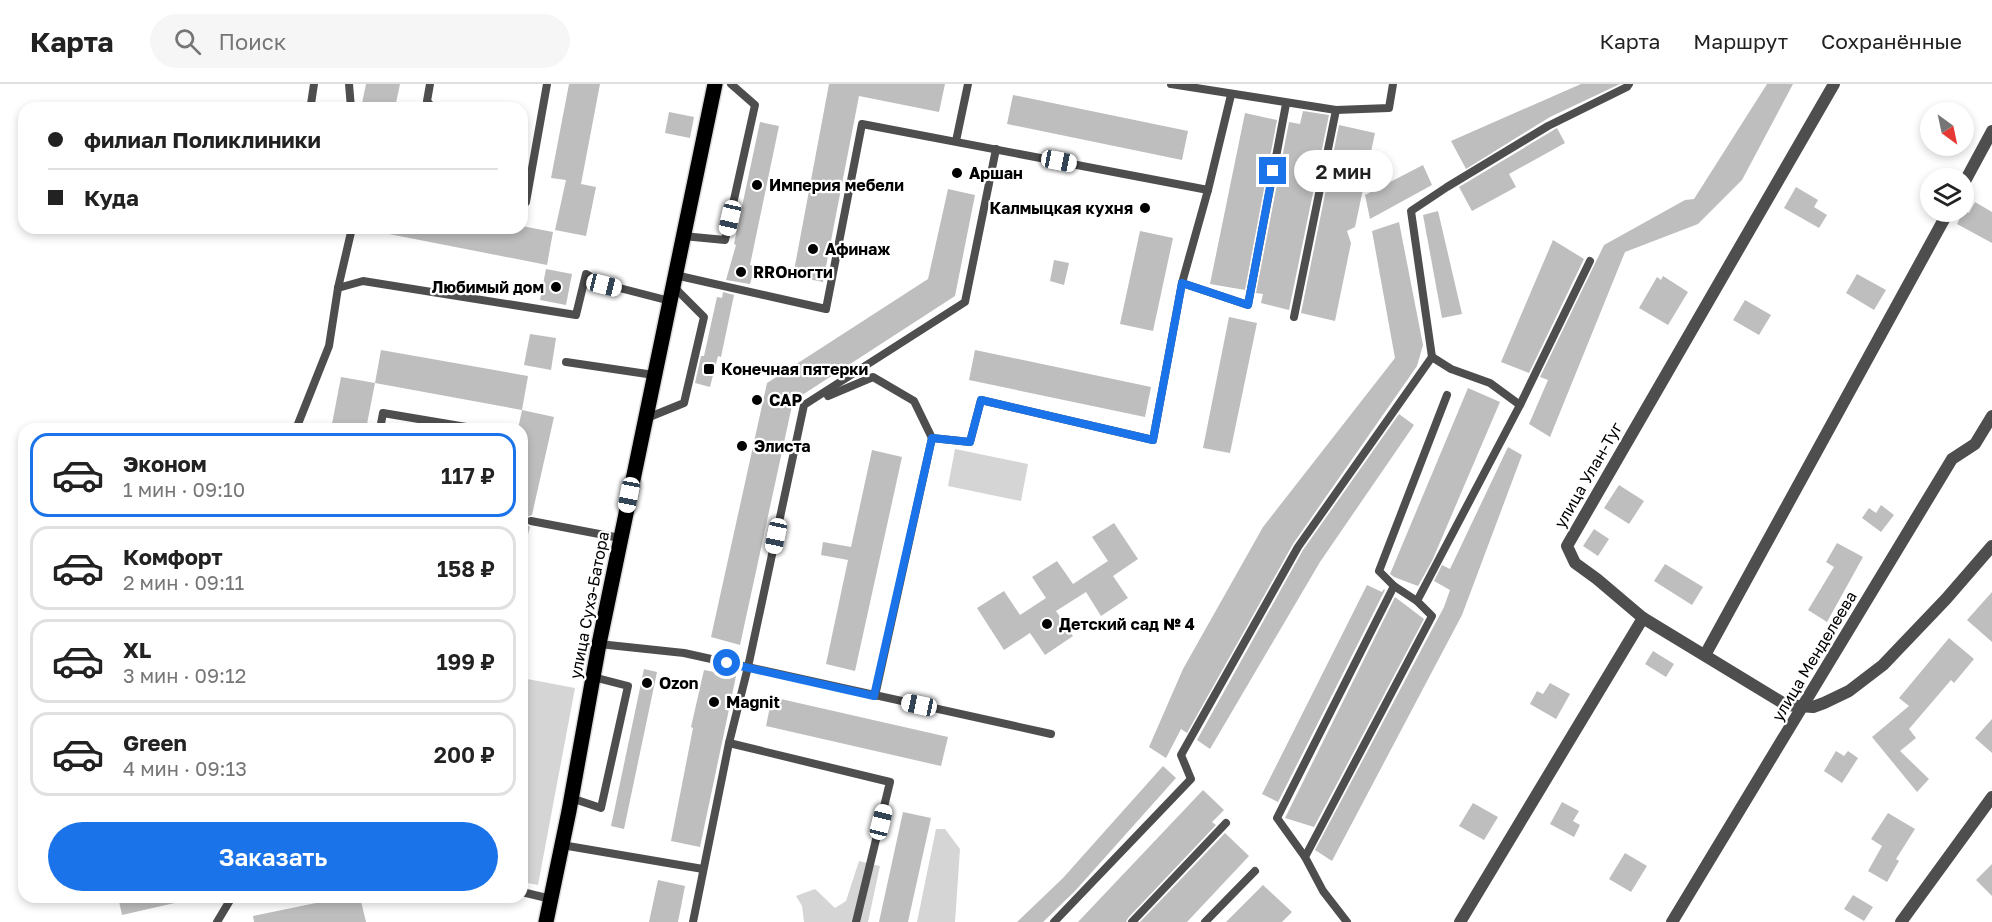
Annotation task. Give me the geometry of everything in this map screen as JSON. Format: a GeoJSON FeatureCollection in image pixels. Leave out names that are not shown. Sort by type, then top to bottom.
{"type":"FeatureCollection","features":[{"type":"Feature","properties":{"kind":"main road","name":"улица Сухэ-Батора"},"geometry":{"type":"LineString","coordinates":[[546,922],[620,538],[715,84]]}},
{"type":"Feature","properties":{"kind":"street","name":"улица Улан-Туг"},"geometry":{"type":"LineString","coordinates":[[1642,618],[1575,563],[1567,546],[1834,84]]}},
{"type":"Feature","properties":{"kind":"street"},"geometry":{"type":"LineString","coordinates":[[1972,168],[1992,131]]}},
{"type":"Feature","properties":{"kind":"street"},"geometry":{"type":"LineString","coordinates":[[1705,655],[1943,222]]}},
{"type":"Feature","properties":{"kind":"street","name":"улица Менделеева"},"geometry":{"type":"LineString","coordinates":[[1672,922],[1952,459],[1976,444],[1992,416]]}},
{"type":"Feature","properties":{"kind":"street"},"geometry":{"type":"LineString","coordinates":[[1460,922],[1642,618],[1786,705],[1813,707],[1849,691],[1883,665],[1946,599],[1992,546]]}},
{"type":"Feature","properties":{"kind":"street"},"geometry":{"type":"LineString","coordinates":[[1901,922],[1992,797]]}},
{"type":"Feature","properties":{"kind":"lane"},"geometry":{"type":"LineString","coordinates":[[311,102],[314,84]]}},
{"type":"Feature","properties":{"kind":"lane"},"geometry":{"type":"LineString","coordinates":[[347,84],[350,102]]}},
{"type":"Feature","properties":{"kind":"lane"},"geometry":{"type":"LineString","coordinates":[[428,102],[430,84]]}},
{"type":"Feature","properties":{"kind":"lane"},"geometry":{"type":"LineString","coordinates":[[528,190],[546,84]]}},
{"type":"Feature","properties":{"kind":"lane"},"geometry":{"type":"LineString","coordinates":[[683,236],[725,240],[755,105],[731,84]]}},
{"type":"Feature","properties":{"kind":"lane"},"geometry":{"type":"LineString","coordinates":[[956,141],[968,84]]}},
{"type":"Feature","properties":{"kind":"lane"},"geometry":{"type":"LineString","coordinates":[[1171,84],[1335,110],[1389,108],[1394,84]]}},
{"type":"Feature","properties":{"kind":"lane"},"geometry":{"type":"LineString","coordinates":[[1054,922],[1191,779],[1181,755],[1298,547],[1432,357],[1411,211],[1548,126],[1629,84]]}},
{"type":"Feature","properties":{"kind":"lane"},"geometry":{"type":"LineString","coordinates":[[932,438],[970,442],[981,400],[1153,440],[1182,283],[1231,95]]}},
{"type":"Feature","properties":{"kind":"lane"},"geometry":{"type":"LineString","coordinates":[[1182,283],[1248,305],[1286,104]]}},
{"type":"Feature","properties":{"kind":"lane"},"geometry":{"type":"LineString","coordinates":[[1294,317],[1335,110]]}},
{"type":"Feature","properties":{"kind":"lane"},"geometry":{"type":"LineString","coordinates":[[339,288],[363,281],[576,315],[586,274],[604,285],[673,287],[826,309],[862,124],[1208,190]]}},
{"type":"Feature","properties":{"kind":"lane"},"geometry":{"type":"LineString","coordinates":[[693,922],[729,743],[748,667],[804,405],[965,302],[996,149]]}},
{"type":"Feature","properties":{"kind":"lane"},"geometry":{"type":"LineString","coordinates":[[298,423],[329,346],[351,234]]}},
{"type":"Feature","properties":{"kind":"lane"},"geometry":{"type":"LineString","coordinates":[[1417,601],[1520,405],[1590,261]]}},
{"type":"Feature","properties":{"kind":"lane"},"geometry":{"type":"LineString","coordinates":[[645,419],[684,403],[704,317],[673,287]]}},
{"type":"Feature","properties":{"kind":"lane"},"geometry":{"type":"LineString","coordinates":[[1432,357],[1451,369],[1490,383],[1520,405]]}},
{"type":"Feature","properties":{"kind":"lane"},"geometry":{"type":"LineString","coordinates":[[566,362],[654,375]]}},
{"type":"Feature","properties":{"kind":"lane"},"geometry":{"type":"LineString","coordinates":[[804,405],[873,377],[914,401],[932,438],[874,696]]}},
{"type":"Feature","properties":{"kind":"lane"},"geometry":{"type":"LineString","coordinates":[[1305,857],[1432,616],[1379,571],[1447,395]]}},
{"type":"Feature","properties":{"kind":"lane"},"geometry":{"type":"LineString","coordinates":[[381,423],[383,412],[444,423]]}},
{"type":"Feature","properties":{"kind":"lane"},"geometry":{"type":"LineString","coordinates":[[531,521],[620,538]]}},
{"type":"Feature","properties":{"kind":"lane"},"geometry":{"type":"LineString","coordinates":[[1347,922],[1323,891],[1305,857],[1277,818],[1394,586]]}},
{"type":"Feature","properties":{"kind":"lane"},"geometry":{"type":"LineString","coordinates":[[599,644],[684,653],[1051,734]]}},
{"type":"Feature","properties":{"kind":"lane"},"geometry":{"type":"LineString","coordinates":[[571,798],[601,808],[628,686],[593,677]]}},
{"type":"Feature","properties":{"kind":"lane"},"geometry":{"type":"LineString","coordinates":[[729,743],[890,782],[856,922]]}},
{"type":"Feature","properties":{"kind":"lane"},"geometry":{"type":"LineString","coordinates":[[1132,922],[1226,823]]}},
{"type":"Feature","properties":{"kind":"lane"},"geometry":{"type":"LineString","coordinates":[[562,844],[703,869]]}},
{"type":"Feature","properties":{"kind":"lane"},"geometry":{"type":"LineString","coordinates":[[1205,922],[1255,871]]}},
{"type":"Feature","properties":{"kind":"lane"},"geometry":{"type":"LineString","coordinates":[[528,894],[551,900]]}},
{"type":"Feature","properties":{"kind":"lane"},"geometry":{"type":"LineString","coordinates":[[217,922],[228,903]]}},
{"type":"Feature","properties":{"kind":"shaded area"},"geometry":{"type":"Polygon","coordinates":[[[955,449],[1028,464],[1021,501],[948,486],[955,449]]]}},
{"type":"Feature","properties":{"kind":"shaded area"},"geometry":{"type":"Polygon","coordinates":[[[528,679],[575,688],[538,885],[528,883],[528,679]]]}},
{"type":"Feature","properties":{"kind":"shaded area"},"geometry":{"type":"Polygon","coordinates":[[[936,829],[945,829],[960,849],[955,922],[917,922],[936,829]]]}},
{"type":"Feature","properties":{"kind":"shaded area"},"geometry":{"type":"Polygon","coordinates":[[[859,861],[880,866],[868,922],[804,922],[802,906],[796,896],[815,889],[835,908],[846,901],[859,861]]]}},
{"type":"Feature","properties":{"kind":"building"},"geometry":{"type":"Polygon","coordinates":[[[366,84],[400,84],[396,102],[362,102],[366,84]]]}},
{"type":"Feature","properties":{"kind":"building"},"geometry":{"type":"Polygon","coordinates":[[[569,84],[600,84],[581,184],[596,187],[586,236],[555,230],[566,180],[551,178],[569,84]]]}},
{"type":"Feature","properties":{"kind":"building"},"geometry":{"type":"Polygon","coordinates":[[[829,84],[945,84],[939,112],[859,96],[823,282],[793,276],[829,84]]]}},
{"type":"Feature","properties":{"kind":"building"},"geometry":{"type":"Polygon","coordinates":[[[1581,84],[1620,84],[1550,117],[1466,169],[1451,141],[1581,84]]]}},
{"type":"Feature","properties":{"kind":"building"},"geometry":{"type":"Polygon","coordinates":[[[1767,84],[1793,84],[1742,180],[1698,224],[1625,252],[1550,437],[1529,424],[1548,380],[1540,377],[1604,245],[1685,200],[1694,199],[1767,84]]]}},
{"type":"Feature","properties":{"kind":"building"},"geometry":{"type":"Polygon","coordinates":[[[1013,95],[1188,131],[1182,160],[1007,124],[1013,95]]]}},
{"type":"Feature","properties":{"kind":"building"},"geometry":{"type":"Polygon","coordinates":[[[1303,111],[1329,115],[1289,310],[1261,303],[1263,294],[1256,293],[1289,122],[1300,124],[1303,111]]]}},
{"type":"Feature","properties":{"kind":"building"},"geometry":{"type":"Polygon","coordinates":[[[669,112],[694,117],[690,138],[665,133],[669,112]]]}},
{"type":"Feature","properties":{"kind":"building"},"geometry":{"type":"Polygon","coordinates":[[[1245,113],[1277,120],[1245,290],[1210,284],[1245,113]]]}},
{"type":"Feature","properties":{"kind":"building","name":"Империя мебели"},"geometry":{"type":"Polygon","coordinates":[[[760,122],[779,126],[750,265],[755,266],[750,284],[726,280],[736,245],[734,244],[760,122]]]}},
{"type":"Feature","properties":{"kind":"building"},"geometry":{"type":"Polygon","coordinates":[[[1339,125],[1375,133],[1355,227],[1347,231],[1351,243],[1335,321],[1301,313],[1339,125]]]}},
{"type":"Feature","properties":{"kind":"building"},"geometry":{"type":"Polygon","coordinates":[[[1557,128],[1565,143],[1509,174],[1516,187],[1472,211],[1459,187],[1557,128]]]}},
{"type":"Feature","properties":{"kind":"building"},"geometry":{"type":"Polygon","coordinates":[[[1423,165],[1432,185],[1370,219],[1365,195],[1423,165]]]}},
{"type":"Feature","properties":{"kind":"building"},"geometry":{"type":"Polygon","coordinates":[[[1796,187],[1818,200],[1814,207],[1827,215],[1819,228],[1784,208],[1796,187]]]}},
{"type":"Feature","properties":{"kind":"building"},"geometry":{"type":"Polygon","coordinates":[[[948,189],[975,195],[955,296],[793,401],[740,645],[711,637],[767,383],[928,279],[948,189]]]}},
{"type":"Feature","properties":{"kind":"building"},"geometry":{"type":"Polygon","coordinates":[[[1975,202],[1992,212],[1992,243],[1957,224],[1958,222],[1974,222],[1975,202]]]}},
{"type":"Feature","properties":{"kind":"building"},"geometry":{"type":"Polygon","coordinates":[[[1438,211],[1462,314],[1442,318],[1423,215],[1438,211]]]}},
{"type":"Feature","properties":{"kind":"building"},"geometry":{"type":"Polygon","coordinates":[[[1399,222],[1423,345],[1417,366],[1293,544],[1187,733],[1181,729],[1166,758],[1149,747],[1183,669],[1263,527],[1395,358],[1372,231],[1399,222]]]}},
{"type":"Feature","properties":{"kind":"building"},"geometry":{"type":"Polygon","coordinates":[[[528,227],[553,232],[547,265],[389,234],[528,234],[528,227]]]}},
{"type":"Feature","properties":{"kind":"building"},"geometry":{"type":"Polygon","coordinates":[[[1140,231],[1173,238],[1153,331],[1120,324],[1140,231]]]}},
{"type":"Feature","properties":{"kind":"building"},"geometry":{"type":"Polygon","coordinates":[[[1553,240],[1584,259],[1529,373],[1501,362],[1553,240]]]}},
{"type":"Feature","properties":{"kind":"building"},"geometry":{"type":"Polygon","coordinates":[[[1054,260],[1069,263],[1064,285],[1050,281],[1054,260]]]}},
{"type":"Feature","properties":{"kind":"building","name":"Любимый дом"},"geometry":{"type":"Polygon","coordinates":[[[546,269],[572,274],[566,305],[540,300],[546,269]]]}},
{"type":"Feature","properties":{"kind":"building"},"geometry":{"type":"Polygon","coordinates":[[[1857,274],[1886,290],[1874,310],[1846,293],[1857,274]]]}},
{"type":"Feature","properties":{"kind":"building"},"geometry":{"type":"Polygon","coordinates":[[[1663,276],[1688,292],[1668,325],[1639,308],[1657,277],[1661,280],[1663,276]]]}},
{"type":"Feature","properties":{"kind":"building"},"geometry":{"type":"Polygon","coordinates":[[[723,292],[734,295],[721,357],[718,356],[710,387],[695,383],[701,356],[704,356],[717,297],[722,298],[723,292]]]}},
{"type":"Feature","properties":{"kind":"building"},"geometry":{"type":"Polygon","coordinates":[[[1745,300],[1771,315],[1759,335],[1733,320],[1745,300]]]}},
{"type":"Feature","properties":{"kind":"building"},"geometry":{"type":"Polygon","coordinates":[[[1229,317],[1257,323],[1230,453],[1203,448],[1229,317]]]}},
{"type":"Feature","properties":{"kind":"building"},"geometry":{"type":"Polygon","coordinates":[[[530,334],[556,338],[551,370],[524,365],[530,334]]]}},
{"type":"Feature","properties":{"kind":"building"},"geometry":{"type":"Polygon","coordinates":[[[381,350],[528,376],[522,410],[375,383],[381,350]]]}},
{"type":"Feature","properties":{"kind":"building"},"geometry":{"type":"Polygon","coordinates":[[[975,350],[1151,387],[1145,417],[969,380],[975,350]]]}},
{"type":"Feature","properties":{"kind":"building"},"geometry":{"type":"Polygon","coordinates":[[[341,377],[375,383],[367,423],[332,423],[341,377]]]}},
{"type":"Feature","properties":{"kind":"building"},"geometry":{"type":"Polygon","coordinates":[[[1468,388],[1500,402],[1432,561],[1418,586],[1390,574],[1468,388]]]}},
{"type":"Feature","properties":{"kind":"building"},"geometry":{"type":"Polygon","coordinates":[[[522,410],[554,417],[532,515],[528,517],[528,423],[519,423],[522,410]]]}},
{"type":"Feature","properties":{"kind":"building"},"geometry":{"type":"Polygon","coordinates":[[[1399,414],[1414,425],[1320,562],[1210,749],[1197,740],[1303,550],[1399,414]]]}},
{"type":"Feature","properties":{"kind":"building"},"geometry":{"type":"Polygon","coordinates":[[[1508,447],[1522,455],[1462,615],[1332,861],[1315,850],[1444,607],[1450,590],[1434,581],[1442,565],[1450,569],[1508,447]]]}},
{"type":"Feature","properties":{"kind":"building"},"geometry":{"type":"Polygon","coordinates":[[[872,450],[902,457],[855,671],[826,664],[848,560],[821,555],[823,542],[851,547],[872,450]]]}},
{"type":"Feature","properties":{"kind":"building"},"geometry":{"type":"Polygon","coordinates":[[[1619,485],[1644,501],[1629,524],[1604,508],[1619,485]]]}},
{"type":"Feature","properties":{"kind":"building"},"geometry":{"type":"Polygon","coordinates":[[[1881,505],[1894,515],[1881,532],[1862,518],[1869,508],[1876,513],[1881,505]]]}},
{"type":"Feature","properties":{"kind":"building"},"geometry":{"type":"Polygon","coordinates":[[[1114,523],[1138,559],[1113,576],[1128,598],[1101,616],[1086,592],[1056,611],[1073,636],[1045,655],[1030,633],[1004,650],[977,608],[1004,591],[1020,615],[1046,598],[1032,577],[1057,561],[1073,584],[1108,561],[1092,537],[1114,523]]]}},
{"type":"Feature","properties":{"kind":"building"},"geometry":{"type":"Polygon","coordinates":[[[1594,529],[1609,539],[1598,556],[1583,546],[1594,529]]]}},
{"type":"Feature","properties":{"kind":"building"},"geometry":{"type":"Polygon","coordinates":[[[1837,543],[1863,557],[1827,622],[1808,610],[1834,567],[1826,562],[1837,543]]]}},
{"type":"Feature","properties":{"kind":"building"},"geometry":{"type":"Polygon","coordinates":[[[1665,564],[1703,587],[1692,605],[1654,581],[1665,564]]]}},
{"type":"Feature","properties":{"kind":"building"},"geometry":{"type":"Polygon","coordinates":[[[1367,585],[1382,592],[1385,590],[1278,802],[1262,794],[1367,585]]]}},
{"type":"Feature","properties":{"kind":"building"},"geometry":{"type":"Polygon","coordinates":[[[1992,592],[1992,642],[1967,620],[1992,592]]]}},
{"type":"Feature","properties":{"kind":"building"},"geometry":{"type":"Polygon","coordinates":[[[1395,597],[1424,619],[1314,827],[1285,818],[1395,597]]]}},
{"type":"Feature","properties":{"kind":"building"},"geometry":{"type":"Polygon","coordinates":[[[1949,638],[1974,659],[1954,683],[1951,680],[1909,729],[1916,738],[1900,751],[1929,779],[1917,792],[1872,737],[1909,706],[1899,698],[1949,638]]]}},
{"type":"Feature","properties":{"kind":"building"},"geometry":{"type":"Polygon","coordinates":[[[1653,651],[1674,664],[1666,677],[1645,664],[1653,651]]]}},
{"type":"Feature","properties":{"kind":"building"},"geometry":{"type":"Polygon","coordinates":[[[644,669],[657,672],[624,829],[611,826],[644,669]]]}},
{"type":"Feature","properties":{"kind":"building"},"geometry":{"type":"Polygon","coordinates":[[[704,670],[736,676],[700,847],[671,841],[693,728],[691,727],[704,670]]]}},
{"type":"Feature","properties":{"kind":"building"},"geometry":{"type":"Polygon","coordinates":[[[1550,683],[1570,694],[1556,719],[1530,704],[1537,691],[1543,694],[1550,683]]]}},
{"type":"Feature","properties":{"kind":"building"},"geometry":{"type":"Polygon","coordinates":[[[772,697],[948,737],[941,766],[766,726],[772,697]]]}},
{"type":"Feature","properties":{"kind":"building"},"geometry":{"type":"Polygon","coordinates":[[[1992,719],[1992,753],[1975,738],[1992,719]]]}},
{"type":"Feature","properties":{"kind":"building"},"geometry":{"type":"Polygon","coordinates":[[[1836,751],[1844,756],[1848,751],[1858,758],[1842,783],[1824,771],[1836,751]]]}},
{"type":"Feature","properties":{"kind":"building"},"geometry":{"type":"Polygon","coordinates":[[[1163,766],[1176,778],[1075,891],[1043,922],[1017,922],[1063,878],[1163,766]]]}},
{"type":"Feature","properties":{"kind":"building"},"geometry":{"type":"Polygon","coordinates":[[[1203,790],[1224,810],[1212,822],[1216,825],[1126,922],[1078,922],[1203,790]]]}},
{"type":"Feature","properties":{"kind":"building"},"geometry":{"type":"Polygon","coordinates":[[[1562,802],[1579,811],[1573,821],[1580,825],[1574,837],[1550,824],[1562,802]]]}},
{"type":"Feature","properties":{"kind":"building"},"geometry":{"type":"Polygon","coordinates":[[[1473,803],[1498,817],[1484,840],[1459,826],[1473,803]]]}},
{"type":"Feature","properties":{"kind":"building"},"geometry":{"type":"Polygon","coordinates":[[[903,812],[931,818],[908,922],[879,922],[903,812]]]}},
{"type":"Feature","properties":{"kind":"building"},"geometry":{"type":"Polygon","coordinates":[[[1888,813],[1915,829],[1896,859],[1899,861],[1887,882],[1868,871],[1882,846],[1871,839],[1888,813]]]}},
{"type":"Feature","properties":{"kind":"building"},"geometry":{"type":"Polygon","coordinates":[[[1225,833],[1249,856],[1187,922],[1140,922],[1225,833]]]}},
{"type":"Feature","properties":{"kind":"building"},"geometry":{"type":"Polygon","coordinates":[[[1625,853],[1647,866],[1631,892],[1609,879],[1625,853]]]}},
{"type":"Feature","properties":{"kind":"building"},"geometry":{"type":"Polygon","coordinates":[[[1992,864],[1992,896],[1976,880],[1992,864]]]}},
{"type":"Feature","properties":{"kind":"building"},"geometry":{"type":"Polygon","coordinates":[[[658,880],[685,886],[678,922],[649,922],[658,880]]]}},
{"type":"Feature","properties":{"kind":"building"},"geometry":{"type":"Polygon","coordinates":[[[1263,885],[1292,912],[1282,922],[1226,922],[1263,885]]]}},
{"type":"Feature","properties":{"kind":"building"},"geometry":{"type":"Polygon","coordinates":[[[1853,895],[1873,907],[1864,921],[1844,909],[1853,895]]]}},
{"type":"Feature","properties":{"kind":"building"},"geometry":{"type":"Polygon","coordinates":[[[119,903],[175,903],[122,915],[119,903]]]}},
{"type":"Feature","properties":{"kind":"building"},"geometry":{"type":"Polygon","coordinates":[[[316,903],[361,903],[366,922],[254,922],[253,916],[316,903]]]}},
{"type":"Feature","properties":{"kind":"place","name":"Аршан"},"geometry":{"type":"Point","coordinates":[957,173]}},
{"type":"Feature","properties":{"kind":"place","name":"Империя мебели"},"geometry":{"type":"Point","coordinates":[757,185]}},
{"type":"Feature","properties":{"kind":"place","name":"Калмыцкая кухня"},"geometry":{"type":"Point","coordinates":[1145,208]}},
{"type":"Feature","properties":{"kind":"place","name":"Афинаж"},"geometry":{"type":"Point","coordinates":[813,249]}},
{"type":"Feature","properties":{"kind":"place","name":"RROногти"},"geometry":{"type":"Point","coordinates":[741,272]}},
{"type":"Feature","properties":{"kind":"place","name":"Любимый дом"},"geometry":{"type":"Point","coordinates":[556,287]}},
{"type":"Feature","properties":{"kind":"place","name":"Конечная пятерки"},"geometry":{"type":"Point","coordinates":[709,369]}},
{"type":"Feature","properties":{"kind":"place","name":"САР"},"geometry":{"type":"Point","coordinates":[757,400]}},
{"type":"Feature","properties":{"kind":"place","name":"Элиста"},"geometry":{"type":"Point","coordinates":[742,446]}},
{"type":"Feature","properties":{"kind":"place","name":"Детский сад № 4"},"geometry":{"type":"Point","coordinates":[1047,624]}},
{"type":"Feature","properties":{"kind":"place","name":"Ozon"},"geometry":{"type":"Point","coordinates":[647,683]}},
{"type":"Feature","properties":{"kind":"place","name":"Magnit"},"geometry":{"type":"Point","coordinates":[714,702]}},
{"type":"Feature","properties":{"kind":"route"},"geometry":{"type":"LineString","coordinates":[[727,663],[874,696],[932,438],[970,442],[981,400],[1153,440],[1182,283],[1248,305],[1273,171]]}}]}
